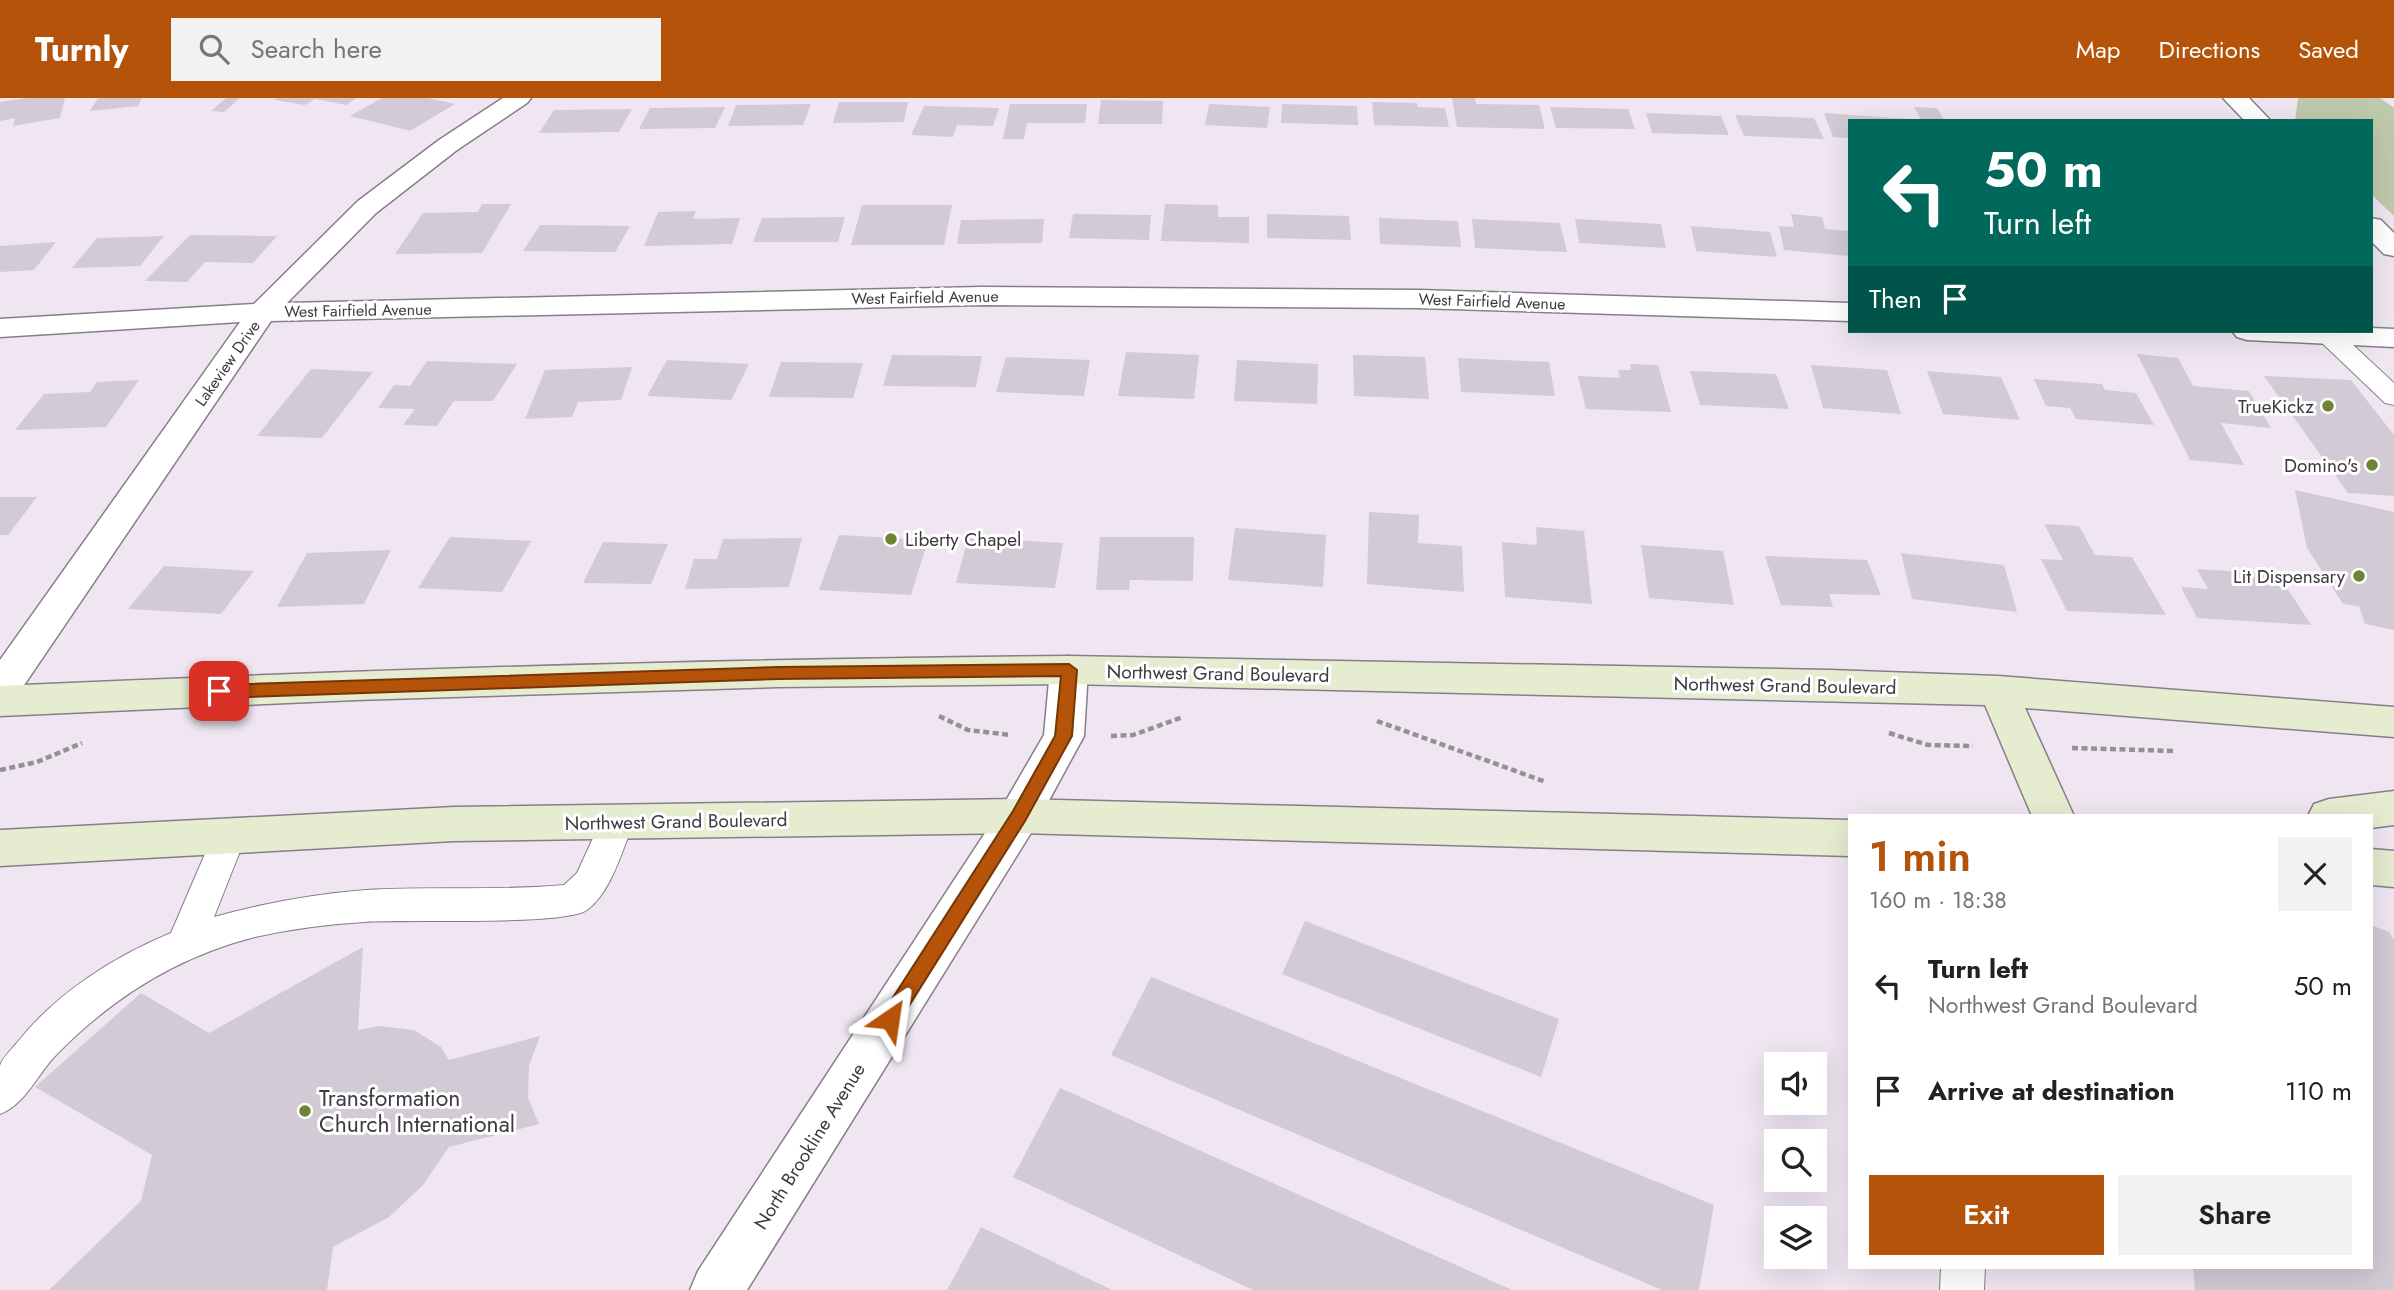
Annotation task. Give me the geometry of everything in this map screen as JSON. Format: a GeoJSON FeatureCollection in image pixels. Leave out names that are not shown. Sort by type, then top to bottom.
{"type":"FeatureCollection","features":[{"type":"Feature","properties":{"kind":"street","name":"Lakeview Drive"},"geometry":{"type":"LineString","coordinates":[[0,690],[262,313],[367,206],[448,145],[519,98]]}},
{"type":"Feature","properties":{"kind":"street"},"geometry":{"type":"LineString","coordinates":[[2235,98],[2257,119]]}},
{"type":"Feature","properties":{"kind":"street"},"geometry":{"type":"LineString","coordinates":[[2373,228],[2394,248]]}},
{"type":"Feature","properties":{"kind":"street","name":"West Fairfield Avenue"},"geometry":{"type":"LineString","coordinates":[[0,328],[262,313],[981,296],[1418,299],[1848,312]]}},
{"type":"Feature","properties":{"kind":"street"},"geometry":{"type":"LineString","coordinates":[[2288,333],[2394,338]]}},
{"type":"Feature","properties":{"kind":"street","name":"Northwest Grand Boulevard"},"geometry":{"type":"LineString","coordinates":[[0,701],[356,685],[723,674],[1069,670],[1830,684],[1998,691],[2394,722]]}},
{"type":"Feature","properties":{"kind":"street","name":"North Brookline Avenue"},"geometry":{"type":"LineString","coordinates":[[718,1290],[1019,816],[1063,736],[1069,670]]}},
{"type":"Feature","properties":{"kind":"street"},"geometry":{"type":"LineString","coordinates":[[1998,691],[2052,814]]}},
{"type":"Feature","properties":{"kind":"street"},"geometry":{"type":"LineString","coordinates":[[2345,814],[2394,808]]}},
{"type":"Feature","properties":{"kind":"street","name":"Northwest Grand Boulevard"},"geometry":{"type":"LineString","coordinates":[[0,848],[454,824],[1019,816],[1848,838]]}},
{"type":"Feature","properties":{"kind":"street"},"geometry":{"type":"LineString","coordinates":[[2373,867],[2394,869]]}},
{"type":"Feature","properties":{"kind":"lane"},"geometry":{"type":"LineString","coordinates":[[2329,335],[2394,397]]}},
{"type":"Feature","properties":{"kind":"lane"},"geometry":{"type":"LineString","coordinates":[[0,1095],[14,1075],[69,1013],[122,973],[187,942],[258,920],[316,911],[368,906],[573,900],[590,883],[617,822]]}},
{"type":"Feature","properties":{"kind":"lane"},"geometry":{"type":"LineString","coordinates":[[187,942],[229,836]]}},
{"type":"Feature","properties":{"kind":"lane"},"geometry":{"type":"LineString","coordinates":[[1962,1290],[1963,1269]]}},
{"type":"Feature","properties":{"kind":"path"},"geometry":{"type":"LineString","coordinates":[[932,715],[943,717],[968,730],[1018,735]]}},
{"type":"Feature","properties":{"kind":"path"},"geometry":{"type":"LineString","coordinates":[[1373,719],[1557,786]]}},
{"type":"Feature","properties":{"kind":"path"},"geometry":{"type":"LineString","coordinates":[[1877,730],[1927,745],[1968,746]]}},
{"type":"Feature","properties":{"kind":"path"},"geometry":{"type":"LineString","coordinates":[[0,770],[37,762],[71,746],[92,741]]}},
{"type":"Feature","properties":{"kind":"green space"},"geometry":{"type":"Polygon","coordinates":[[[2298,98],[2380,98],[2394,108],[2394,216],[2373,196],[2373,119],[2295,119],[2298,98]]]}},
{"type":"Feature","properties":{"kind":"building"},"geometry":{"type":"Polygon","coordinates":[[[27,98],[65,98],[60,118],[13,126],[15,118],[0,121],[0,102],[27,98]]]}},
{"type":"Feature","properties":{"kind":"building"},"geometry":{"type":"Polygon","coordinates":[[[98,98],[142,98],[138,106],[90,111],[98,98]]]}},
{"type":"Feature","properties":{"kind":"building"},"geometry":{"type":"Polygon","coordinates":[[[226,98],[240,98],[224,112],[211,111],[226,98]]]}},
{"type":"Feature","properties":{"kind":"building"},"geometry":{"type":"Polygon","coordinates":[[[277,98],[357,98],[346,105],[315,99],[305,105],[274,100],[277,98]]]}},
{"type":"Feature","properties":{"kind":"building"},"geometry":{"type":"Polygon","coordinates":[[[382,98],[428,98],[455,104],[410,131],[350,116],[382,98]]]}},
{"type":"Feature","properties":{"kind":"building"},"geometry":{"type":"Polygon","coordinates":[[[1452,98],[1475,98],[1476,104],[1539,105],[1545,129],[1457,127],[1452,98]]]}},
{"type":"Feature","properties":{"kind":"building"},"geometry":{"type":"Polygon","coordinates":[[[1101,100],[1163,101],[1162,124],[1098,124],[1101,100]]]}},
{"type":"Feature","properties":{"kind":"building"},"geometry":{"type":"Polygon","coordinates":[[[839,102],[908,102],[904,122],[833,123],[839,102]]]}},
{"type":"Feature","properties":{"kind":"building"},"geometry":{"type":"Polygon","coordinates":[[[1372,102],[1417,103],[1418,107],[1445,108],[1449,127],[1374,125],[1372,102]]]}},
{"type":"Feature","properties":{"kind":"building"},"geometry":{"type":"Polygon","coordinates":[[[811,104],[803,125],[728,126],[736,105],[811,104]]]}},
{"type":"Feature","properties":{"kind":"building"},"geometry":{"type":"Polygon","coordinates":[[[1010,104],[1087,104],[1085,123],[1027,123],[1024,139],[1003,139],[1010,104]]]}},
{"type":"Feature","properties":{"kind":"building"},"geometry":{"type":"Polygon","coordinates":[[[1209,104],[1270,107],[1267,128],[1205,125],[1209,104]]]}},
{"type":"Feature","properties":{"kind":"building"},"geometry":{"type":"Polygon","coordinates":[[[1282,104],[1357,106],[1358,125],[1281,123],[1282,104]]]}},
{"type":"Feature","properties":{"kind":"building"},"geometry":{"type":"Polygon","coordinates":[[[924,106],[999,108],[993,126],[957,125],[953,137],[911,135],[924,106]]]}},
{"type":"Feature","properties":{"kind":"building"},"geometry":{"type":"Polygon","coordinates":[[[725,107],[715,128],[639,129],[650,108],[725,107]]]}},
{"type":"Feature","properties":{"kind":"building"},"geometry":{"type":"Polygon","coordinates":[[[1550,107],[1628,109],[1635,129],[1556,128],[1550,107]]]}},
{"type":"Feature","properties":{"kind":"building"},"geometry":{"type":"Polygon","coordinates":[[[1914,107],[1937,108],[1944,119],[1921,119],[1914,107]]]}},
{"type":"Feature","properties":{"kind":"building"},"geometry":{"type":"Polygon","coordinates":[[[632,109],[619,132],[539,133],[554,110],[632,109]]]}},
{"type":"Feature","properties":{"kind":"building"},"geometry":{"type":"Polygon","coordinates":[[[1646,113],[1721,116],[1729,135],[1652,133],[1646,113]]]}},
{"type":"Feature","properties":{"kind":"building"},"geometry":{"type":"Polygon","coordinates":[[[1824,113],[1909,119],[1848,119],[1848,138],[1833,137],[1824,113]]]}},
{"type":"Feature","properties":{"kind":"building"},"geometry":{"type":"Polygon","coordinates":[[[1735,115],[1814,118],[1824,139],[1744,136],[1735,115]]]}},
{"type":"Feature","properties":{"kind":"building"},"geometry":{"type":"Polygon","coordinates":[[[482,204],[511,204],[482,253],[395,254],[423,213],[478,212],[482,204]]]}},
{"type":"Feature","properties":{"kind":"building"},"geometry":{"type":"Polygon","coordinates":[[[1165,204],[1218,205],[1218,217],[1249,217],[1249,243],[1161,241],[1165,204]]]}},
{"type":"Feature","properties":{"kind":"building"},"geometry":{"type":"Polygon","coordinates":[[[862,205],[952,205],[944,245],[851,245],[862,205]]]}},
{"type":"Feature","properties":{"kind":"building"},"geometry":{"type":"Polygon","coordinates":[[[696,211],[693,219],[740,218],[732,244],[644,246],[658,212],[696,211]]]}},
{"type":"Feature","properties":{"kind":"building"},"geometry":{"type":"Polygon","coordinates":[[[1073,214],[1151,215],[1149,240],[1069,238],[1073,214]]]}},
{"type":"Feature","properties":{"kind":"building"},"geometry":{"type":"Polygon","coordinates":[[[1267,214],[1349,216],[1351,240],[1267,238],[1267,214]]]}},
{"type":"Feature","properties":{"kind":"building"},"geometry":{"type":"Polygon","coordinates":[[[1791,214],[1822,217],[1825,229],[1848,231],[1848,256],[1784,250],[1779,226],[1794,227],[1791,214]]]}},
{"type":"Feature","properties":{"kind":"building"},"geometry":{"type":"Polygon","coordinates":[[[845,217],[838,242],[753,242],[762,218],[845,217]]]}},
{"type":"Feature","properties":{"kind":"building"},"geometry":{"type":"Polygon","coordinates":[[[1379,218],[1458,221],[1461,247],[1380,244],[1379,218]]]}},
{"type":"Feature","properties":{"kind":"building"},"geometry":{"type":"Polygon","coordinates":[[[1044,219],[1042,243],[957,244],[961,220],[1044,219]]]}},
{"type":"Feature","properties":{"kind":"building"},"geometry":{"type":"Polygon","coordinates":[[[1472,219],[1560,223],[1567,252],[1475,248],[1472,219]]]}},
{"type":"Feature","properties":{"kind":"building"},"geometry":{"type":"Polygon","coordinates":[[[1575,219],[1661,224],[1666,248],[1579,243],[1575,219]]]}},
{"type":"Feature","properties":{"kind":"building"},"geometry":{"type":"Polygon","coordinates":[[[540,225],[630,226],[615,252],[523,251],[540,225]]]}},
{"type":"Feature","properties":{"kind":"building"},"geometry":{"type":"Polygon","coordinates":[[[1691,226],[1770,232],[1777,257],[1696,251],[1691,226]]]}},
{"type":"Feature","properties":{"kind":"building"},"geometry":{"type":"Polygon","coordinates":[[[190,235],[277,236],[253,263],[205,262],[187,282],[145,281],[190,235]]]}},
{"type":"Feature","properties":{"kind":"building"},"geometry":{"type":"Polygon","coordinates":[[[164,236],[140,266],[72,268],[97,238],[164,236]]]}},
{"type":"Feature","properties":{"kind":"building"},"geometry":{"type":"Polygon","coordinates":[[[56,242],[34,270],[0,272],[0,246],[56,242]]]}},
{"type":"Feature","properties":{"kind":"building"},"geometry":{"type":"Polygon","coordinates":[[[1126,352],[1199,355],[1194,399],[1118,396],[1126,352]]]}},
{"type":"Feature","properties":{"kind":"building"},"geometry":{"type":"Polygon","coordinates":[[[2137,354],[2178,358],[2193,386],[2249,391],[2271,428],[2221,423],[2244,465],[2190,460],[2137,354]]]}},
{"type":"Feature","properties":{"kind":"building"},"geometry":{"type":"Polygon","coordinates":[[[892,355],[982,356],[976,387],[883,386],[892,355]]]}},
{"type":"Feature","properties":{"kind":"building"},"geometry":{"type":"Polygon","coordinates":[[[1353,355],[1425,357],[1429,399],[1354,396],[1353,355]]]}},
{"type":"Feature","properties":{"kind":"building"},"geometry":{"type":"Polygon","coordinates":[[[1006,357],[1090,360],[1084,396],[996,392],[1006,357]]]}},
{"type":"Feature","properties":{"kind":"building"},"geometry":{"type":"Polygon","coordinates":[[[1458,358],[1549,362],[1555,396],[1461,392],[1458,358]]]}},
{"type":"Feature","properties":{"kind":"building"},"geometry":{"type":"Polygon","coordinates":[[[667,360],[749,364],[731,400],[647,396],[667,360]]]}},
{"type":"Feature","properties":{"kind":"building"},"geometry":{"type":"Polygon","coordinates":[[[1237,360],[1318,364],[1317,404],[1234,401],[1237,360]]]}},
{"type":"Feature","properties":{"kind":"building"},"geometry":{"type":"Polygon","coordinates":[[[427,361],[517,364],[493,401],[454,401],[437,426],[403,425],[415,409],[378,408],[394,385],[410,386],[427,361]]]}},
{"type":"Feature","properties":{"kind":"building"},"geometry":{"type":"Polygon","coordinates":[[[781,362],[863,363],[853,398],[769,397],[781,362]]]}},
{"type":"Feature","properties":{"kind":"building"},"geometry":{"type":"Polygon","coordinates":[[[1630,364],[1658,365],[1671,412],[1586,409],[1578,376],[1620,378],[1618,370],[1631,370],[1630,364]]]}},
{"type":"Feature","properties":{"kind":"building"},"geometry":{"type":"Polygon","coordinates":[[[1811,365],[1887,370],[1901,414],[1823,408],[1811,365]]]}},
{"type":"Feature","properties":{"kind":"building"},"geometry":{"type":"Polygon","coordinates":[[[632,367],[621,400],[578,402],[572,417],[525,419],[545,370],[632,367]]]}},
{"type":"Feature","properties":{"kind":"building"},"geometry":{"type":"Polygon","coordinates":[[[311,369],[373,372],[322,438],[257,436],[311,369]]]}},
{"type":"Feature","properties":{"kind":"building"},"geometry":{"type":"Polygon","coordinates":[[[1690,371],[1776,374],[1789,409],[1700,405],[1690,371]]]}},
{"type":"Feature","properties":{"kind":"building"},"geometry":{"type":"Polygon","coordinates":[[[1927,371],[2001,377],[2020,420],[1943,414],[1927,371]]]}},
{"type":"Feature","properties":{"kind":"building"},"geometry":{"type":"Polygon","coordinates":[[[2264,376],[2351,380],[2394,435],[2394,496],[2348,493],[2264,376]]]}},
{"type":"Feature","properties":{"kind":"building"},"geometry":{"type":"Polygon","coordinates":[[[2034,379],[2102,384],[2105,390],[2136,393],[2154,425],[2076,419],[2070,408],[2046,406],[2034,379]]]}},
{"type":"Feature","properties":{"kind":"building"},"geometry":{"type":"Polygon","coordinates":[[[139,380],[106,427],[15,430],[44,394],[90,392],[97,382],[139,380]]]}},
{"type":"Feature","properties":{"kind":"building","name":"Lit Dispensary"},"geometry":{"type":"Polygon","coordinates":[[[2295,490],[2394,512],[2394,630],[2365,624],[2359,606],[2343,604],[2307,548],[2295,490]]]}},
{"type":"Feature","properties":{"kind":"building"},"geometry":{"type":"Polygon","coordinates":[[[0,497],[37,497],[8,535],[0,535],[0,497]]]}},
{"type":"Feature","properties":{"kind":"building"},"geometry":{"type":"Polygon","coordinates":[[[1369,512],[1419,515],[1418,543],[1462,546],[1464,592],[1367,584],[1369,512]]]}},
{"type":"Feature","properties":{"kind":"building"},"geometry":{"type":"Polygon","coordinates":[[[2044,524],[2079,526],[2095,555],[2132,557],[2166,615],[2067,611],[2041,559],[2063,560],[2044,524]]]}},
{"type":"Feature","properties":{"kind":"building"},"geometry":{"type":"Polygon","coordinates":[[[1536,527],[1584,531],[1592,604],[1505,597],[1502,542],[1537,545],[1536,527]]]}},
{"type":"Feature","properties":{"kind":"building"},"geometry":{"type":"Polygon","coordinates":[[[1235,528],[1326,535],[1323,587],[1228,580],[1235,528]]]}},
{"type":"Feature","properties":{"kind":"building"},"geometry":{"type":"Polygon","coordinates":[[[839,535],[928,540],[911,595],[819,590],[839,535]]]}},
{"type":"Feature","properties":{"kind":"building"},"geometry":{"type":"Polygon","coordinates":[[[450,537],[531,541],[502,592],[418,588],[450,537]]]}},
{"type":"Feature","properties":{"kind":"building"},"geometry":{"type":"Polygon","coordinates":[[[1100,537],[1194,537],[1193,581],[1130,580],[1129,590],[1096,590],[1100,537]]]}},
{"type":"Feature","properties":{"kind":"building"},"geometry":{"type":"Polygon","coordinates":[[[802,538],[789,587],[685,589],[694,559],[717,559],[723,539],[802,538]]]}},
{"type":"Feature","properties":{"kind":"building"},"geometry":{"type":"Polygon","coordinates":[[[968,538],[1063,543],[1055,588],[956,583],[968,538]]]}},
{"type":"Feature","properties":{"kind":"building"},"geometry":{"type":"Polygon","coordinates":[[[603,542],[668,544],[651,584],[583,583],[603,542]]]}},
{"type":"Feature","properties":{"kind":"building"},"geometry":{"type":"Polygon","coordinates":[[[1641,545],[1723,551],[1734,605],[1649,598],[1641,545]]]}},
{"type":"Feature","properties":{"kind":"building"},"geometry":{"type":"Polygon","coordinates":[[[391,550],[364,604],[277,607],[307,553],[391,550]]]}},
{"type":"Feature","properties":{"kind":"building"},"geometry":{"type":"Polygon","coordinates":[[[1901,553],[2004,565],[2017,612],[1912,599],[1901,553]]]}},
{"type":"Feature","properties":{"kind":"building"},"geometry":{"type":"Polygon","coordinates":[[[1765,556],[1867,560],[1881,595],[1829,594],[1833,607],[1781,605],[1765,556]]]}},
{"type":"Feature","properties":{"kind":"building"},"geometry":{"type":"Polygon","coordinates":[[[164,566],[254,571],[221,614],[128,609],[164,566]]]}},
{"type":"Feature","properties":{"kind":"building"},"geometry":{"type":"Polygon","coordinates":[[[2197,569],[2278,574],[2311,625],[2197,618],[2181,587],[2208,589],[2197,569]]]}},
{"type":"Feature","properties":{"kind":"building"},"geometry":{"type":"Polygon","coordinates":[[[1305,921],[1559,1019],[1541,1077],[1282,974],[1305,921]]]}},
{"type":"Feature","properties":{"kind":"building"},"geometry":{"type":"Polygon","coordinates":[[[2373,926],[2389,932],[2394,940],[2394,1290],[2195,1290],[2193,1269],[2373,1269],[2373,926]]]}},
{"type":"Feature","properties":{"kind":"building","name":"Transformation Church International"},"geometry":{"type":"Polygon","coordinates":[[[363,947],[358,1030],[379,1026],[414,1030],[441,1047],[449,1060],[540,1036],[529,1066],[528,1098],[539,1124],[449,1147],[423,1185],[389,1217],[333,1247],[327,1290],[49,1290],[141,1201],[152,1155],[35,1087],[141,993],[209,1033],[363,947]]]}},
{"type":"Feature","properties":{"kind":"building"},"geometry":{"type":"Polygon","coordinates":[[[1151,977],[1714,1205],[1699,1290],[1662,1290],[1111,1055],[1151,977]]]}},
{"type":"Feature","properties":{"kind":"building"},"geometry":{"type":"Polygon","coordinates":[[[1060,1088],[1512,1290],[1253,1290],[1013,1177],[1060,1088]]]}},
{"type":"Feature","properties":{"kind":"building"},"geometry":{"type":"Polygon","coordinates":[[[981,1227],[1112,1290],[947,1290],[981,1227]]]}},
{"type":"Feature","properties":{"kind":"place","name":"TrueKickz"},"geometry":{"type":"Point","coordinates":[2328,406]}},
{"type":"Feature","properties":{"kind":"place","name":"Domino's"},"geometry":{"type":"Point","coordinates":[2372,465]}},
{"type":"Feature","properties":{"kind":"place","name":"Liberty Chapel"},"geometry":{"type":"Point","coordinates":[891,539]}},
{"type":"Feature","properties":{"kind":"place","name":"Lit Dispensary"},"geometry":{"type":"Point","coordinates":[2359,576]}},
{"type":"Feature","properties":{"kind":"place","name":"Transformation Church International"},"geometry":{"type":"Point","coordinates":[305,1111]}},
{"type":"Feature","properties":{"kind":"route"},"geometry":{"type":"LineString","coordinates":[[219,691],[778,673],[1069,670],[1063,736],[1019,816],[890,1019]]}}]}
